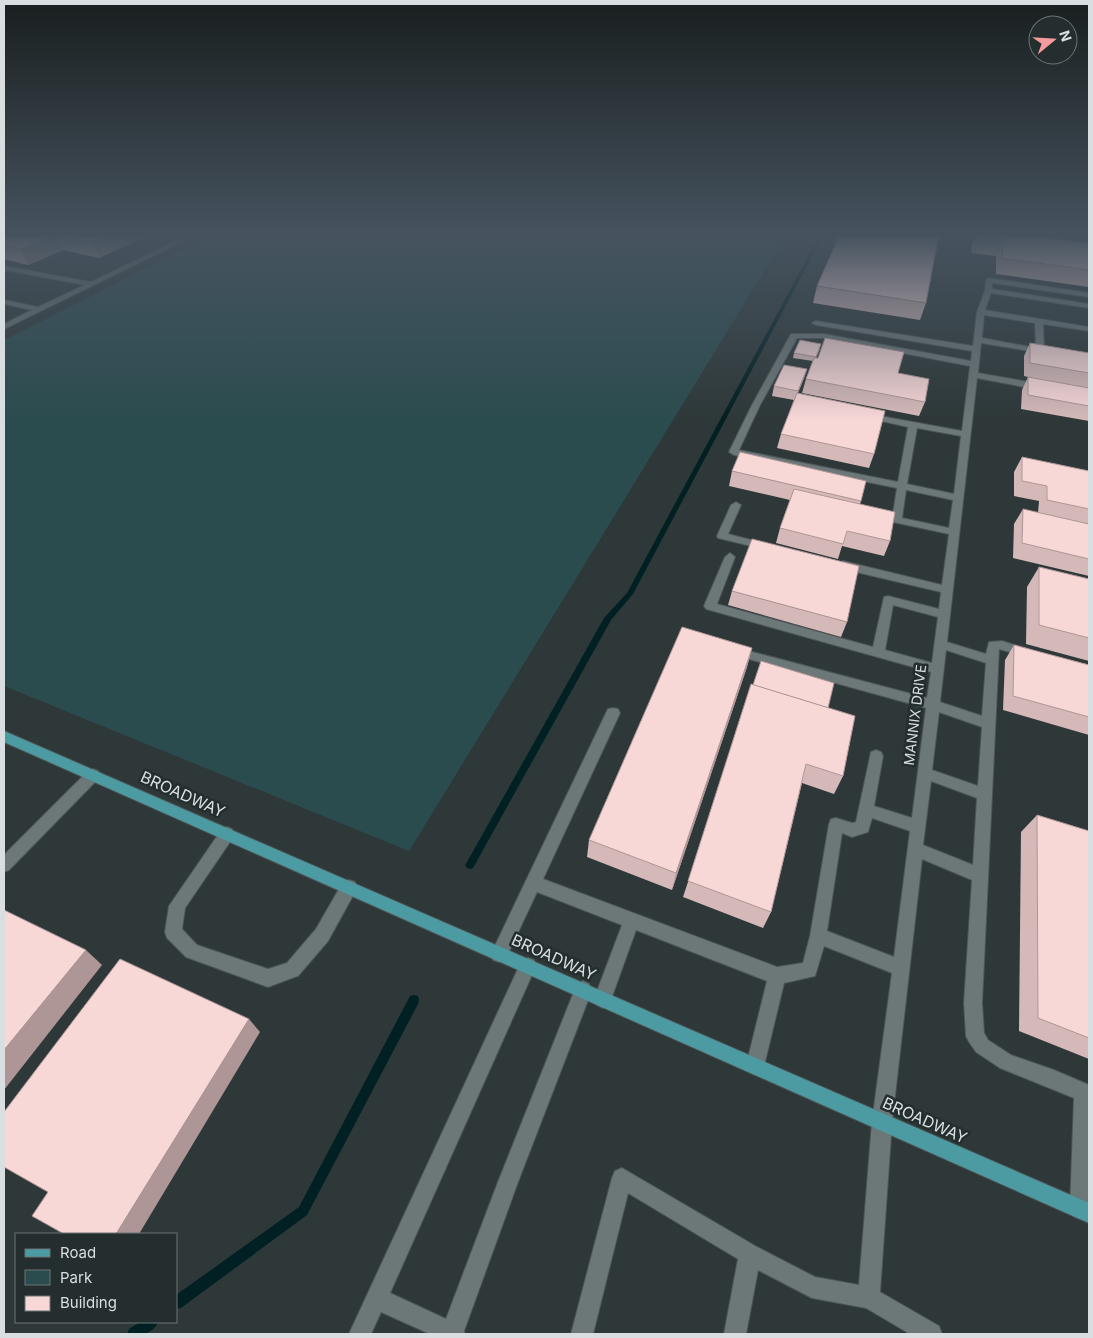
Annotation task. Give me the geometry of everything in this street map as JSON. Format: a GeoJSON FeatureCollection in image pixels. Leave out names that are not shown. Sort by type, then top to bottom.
{"type":"FeatureCollection","features":[{"type":"Feature","properties":{"kind":"main road","name":"BROADWAY"},"geometry":{"type":"LineString","coordinates":[[4,736],[1085,1211]]}},
{"type":"Feature","properties":{"kind":"street"},"geometry":{"type":"LineString","coordinates":[[4,327],[67,296]]}},
{"type":"Feature","properties":{"kind":"street","name":"MANNIX DRIVE"},"geometry":{"type":"LineString","coordinates":[[869,1298],[882,1122],[900,968],[981,312],[986,296]]}},
{"type":"Feature","properties":{"kind":"street"},"geometry":{"type":"LineString","coordinates":[[1025,296],[1089,306]]}},
{"type":"Feature","properties":{"kind":"street"},"geometry":{"type":"LineString","coordinates":[[1076,296],[1077,304]]}},
{"type":"Feature","properties":{"kind":"street"},"geometry":{"type":"LineString","coordinates":[[4,302],[40,310]]}},
{"type":"Feature","properties":{"kind":"street"},"geometry":{"type":"LineString","coordinates":[[981,312],[1089,329]]}},
{"type":"Feature","properties":{"kind":"street"},"geometry":{"type":"LineString","coordinates":[[816,322],[977,345],[1044,351],[1039,321]]}},
{"type":"Feature","properties":{"kind":"street"},"geometry":{"type":"LineString","coordinates":[[958,498],[734,452],[756,406],[794,336],[824,336],[1050,389]]}},
{"type":"Feature","properties":{"kind":"street"},"geometry":{"type":"LineString","coordinates":[[858,413],[966,434]]}},
{"type":"Feature","properties":{"kind":"street"},"geometry":{"type":"LineString","coordinates":[[913,425],[897,520],[954,532]]}},
{"type":"Feature","properties":{"kind":"street"},"geometry":{"type":"LineString","coordinates":[[736,504],[722,536],[779,550]]}},
{"type":"Feature","properties":{"kind":"street"},"geometry":{"type":"LineString","coordinates":[[730,556],[710,606],[937,669]]}},
{"type":"Feature","properties":{"kind":"street"},"geometry":{"type":"LineString","coordinates":[[836,563],[947,590]]}},
{"type":"Feature","properties":{"kind":"street"},"geometry":{"type":"LineString","coordinates":[[878,653],[888,600],[944,614]]}},
{"type":"Feature","properties":{"kind":"street"},"geometry":{"type":"LineString","coordinates":[[940,644],[992,660]]}},
{"type":"Feature","properties":{"kind":"street"},"geometry":{"type":"LineString","coordinates":[[1043,658],[1002,645],[993,645],[973,1003],[975,1036],[982,1046],[1006,1062],[1054,1079],[1087,1094],[1085,1211]]}},
{"type":"Feature","properties":{"kind":"street"},"geometry":{"type":"LineString","coordinates":[[720,646],[933,705],[989,724]]}},
{"type":"Feature","properties":{"kind":"street"},"geometry":{"type":"LineString","coordinates":[[499,954],[613,713]]}},
{"type":"Feature","properties":{"kind":"street"},"geometry":{"type":"LineString","coordinates":[[533,883],[777,976],[809,970],[818,936],[836,824],[852,830],[863,827],[876,756]]}},
{"type":"Feature","properties":{"kind":"street"},"geometry":{"type":"LineString","coordinates":[[925,773],[985,795]]}},
{"type":"Feature","properties":{"kind":"street"},"geometry":{"type":"LineString","coordinates":[[4,865],[93,775]]}},
{"type":"Feature","properties":{"kind":"street"},"geometry":{"type":"LineString","coordinates":[[866,810],[918,827]]}},
{"type":"Feature","properties":{"kind":"street"},"geometry":{"type":"LineString","coordinates":[[227,834],[177,906],[173,932],[192,951],[268,978],[292,970],[322,935],[349,887]]}},
{"type":"Feature","properties":{"kind":"street"},"geometry":{"type":"LineString","coordinates":[[915,849],[981,876]]}},
{"type":"Feature","properties":{"kind":"street"},"geometry":{"type":"LineString","coordinates":[[603,999],[631,921]]}},
{"type":"Feature","properties":{"kind":"street"},"geometry":{"type":"LineString","coordinates":[[818,936],[900,968]]}},
{"type":"Feature","properties":{"kind":"street"},"geometry":{"type":"LineString","coordinates":[[360,1334],[528,966]]}},
{"type":"Feature","properties":{"kind":"street"},"geometry":{"type":"LineString","coordinates":[[754,1066],[777,976]]}},
{"type":"Feature","properties":{"kind":"street"},"geometry":{"type":"LineString","coordinates":[[376,1298],[453,1334],[508,1182],[583,990]]}},
{"type":"Feature","properties":{"kind":"street"},"geometry":{"type":"LineString","coordinates":[[582,1334],[622,1178],[750,1254],[812,1287],[869,1298],[931,1334]]}},
{"type":"Feature","properties":{"kind":"street"},"geometry":{"type":"LineString","coordinates":[[735,1334],[750,1254]]}},
{"type":"Feature","properties":{"kind":"green space"},"geometry":{"type":"Polygon","coordinates":[[[91,296],[749,296],[409,851],[4,686],[4,340],[91,296]]]}},
{"type":"Feature","properties":{"kind":"building"},"geometry":{"type":"Polygon","coordinates":[[[884,296],[927,296],[926,303],[884,296]]]}},
{"type":"Feature","properties":{"kind":"building"},"geometry":{"type":"Polygon","coordinates":[[[825,338],[904,352],[898,373],[929,379],[925,402],[806,379],[814,358],[818,358],[825,338]]]}},
{"type":"Feature","properties":{"kind":"building"},"geometry":{"type":"Polygon","coordinates":[[[800,340],[821,344],[816,357],[794,353],[800,340]]]}},
{"type":"Feature","properties":{"kind":"building"},"geometry":{"type":"Polygon","coordinates":[[[1030,343],[1089,353],[1089,373],[1030,363],[1030,343]]]}},
{"type":"Feature","properties":{"kind":"building"},"geometry":{"type":"Polygon","coordinates":[[[784,365],[807,369],[798,391],[774,386],[784,365]]]}},
{"type":"Feature","properties":{"kind":"building"},"geometry":{"type":"Polygon","coordinates":[[[1028,377],[1089,388],[1089,406],[1028,395],[1028,377]]]}},
{"type":"Feature","properties":{"kind":"building"},"geometry":{"type":"Polygon","coordinates":[[[797,393],[885,411],[874,454],[781,434],[797,393]]]}},
{"type":"Feature","properties":{"kind":"building"},"geometry":{"type":"Polygon","coordinates":[[[740,452],[866,481],[861,501],[732,471],[740,452]]]}},
{"type":"Feature","properties":{"kind":"building"},"geometry":{"type":"Polygon","coordinates":[[[1022,457],[1089,471],[1089,509],[1047,500],[1047,486],[1022,481],[1022,457]]]}},
{"type":"Feature","properties":{"kind":"building"},"geometry":{"type":"Polygon","coordinates":[[[794,489],[895,512],[890,541],[847,531],[843,544],[780,528],[794,489]]]}},
{"type":"Feature","properties":{"kind":"building"},"geometry":{"type":"Polygon","coordinates":[[[1023,509],[1089,524],[1089,559],[1022,543],[1023,509]]]}},
{"type":"Feature","properties":{"kind":"building"},"geometry":{"type":"Polygon","coordinates":[[[752,539],[859,566],[847,622],[732,591],[752,539]]]}},
{"type":"Feature","properties":{"kind":"building"},"geometry":{"type":"Polygon","coordinates":[[[1039,567],[1089,579],[1089,638],[1039,625],[1039,567]]]}},
{"type":"Feature","properties":{"kind":"building"},"geometry":{"type":"Polygon","coordinates":[[[682,627],[752,648],[676,873],[589,840],[682,627]]]}},
{"type":"Feature","properties":{"kind":"building"},"geometry":{"type":"Polygon","coordinates":[[[1014,645],[1089,665],[1089,717],[1013,696],[1014,645]]]}},
{"type":"Feature","properties":{"kind":"building"},"geometry":{"type":"Polygon","coordinates":[[[761,661],[834,683],[828,708],[753,685],[761,661]]]}},
{"type":"Feature","properties":{"kind":"building"},"geometry":{"type":"Polygon","coordinates":[[[751,684],[855,716],[843,776],[806,764],[771,912],[688,881],[751,684]]]}},
{"type":"Feature","properties":{"kind":"building"},"geometry":{"type":"Polygon","coordinates":[[[1037,815],[1089,831],[1089,1038],[1038,1018],[1037,815]]]}},
{"type":"Feature","properties":{"kind":"building"},"geometry":{"type":"Polygon","coordinates":[[[4,910],[86,950],[4,1050],[4,910]]]}},
{"type":"Feature","properties":{"kind":"building"},"geometry":{"type":"Polygon","coordinates":[[[120,959],[249,1019],[117,1233],[62,1233],[32,1216],[48,1192],[4,1167],[4,1112],[120,959]]]}},
{"type":"Feature","properties":{"kind":"waterway"},"geometry":{"type":"LineString","coordinates":[[470,865],[608,618],[630,594],[789,296]]}},
{"type":"Feature","properties":{"kind":"waterway"},"geometry":{"type":"LineString","coordinates":[[178,1302],[303,1211],[414,1000]]}},
{"type":"Feature","properties":{"kind":"waterway"},"geometry":{"type":"LineString","coordinates":[[134,1334],[150,1323]]}}]}
